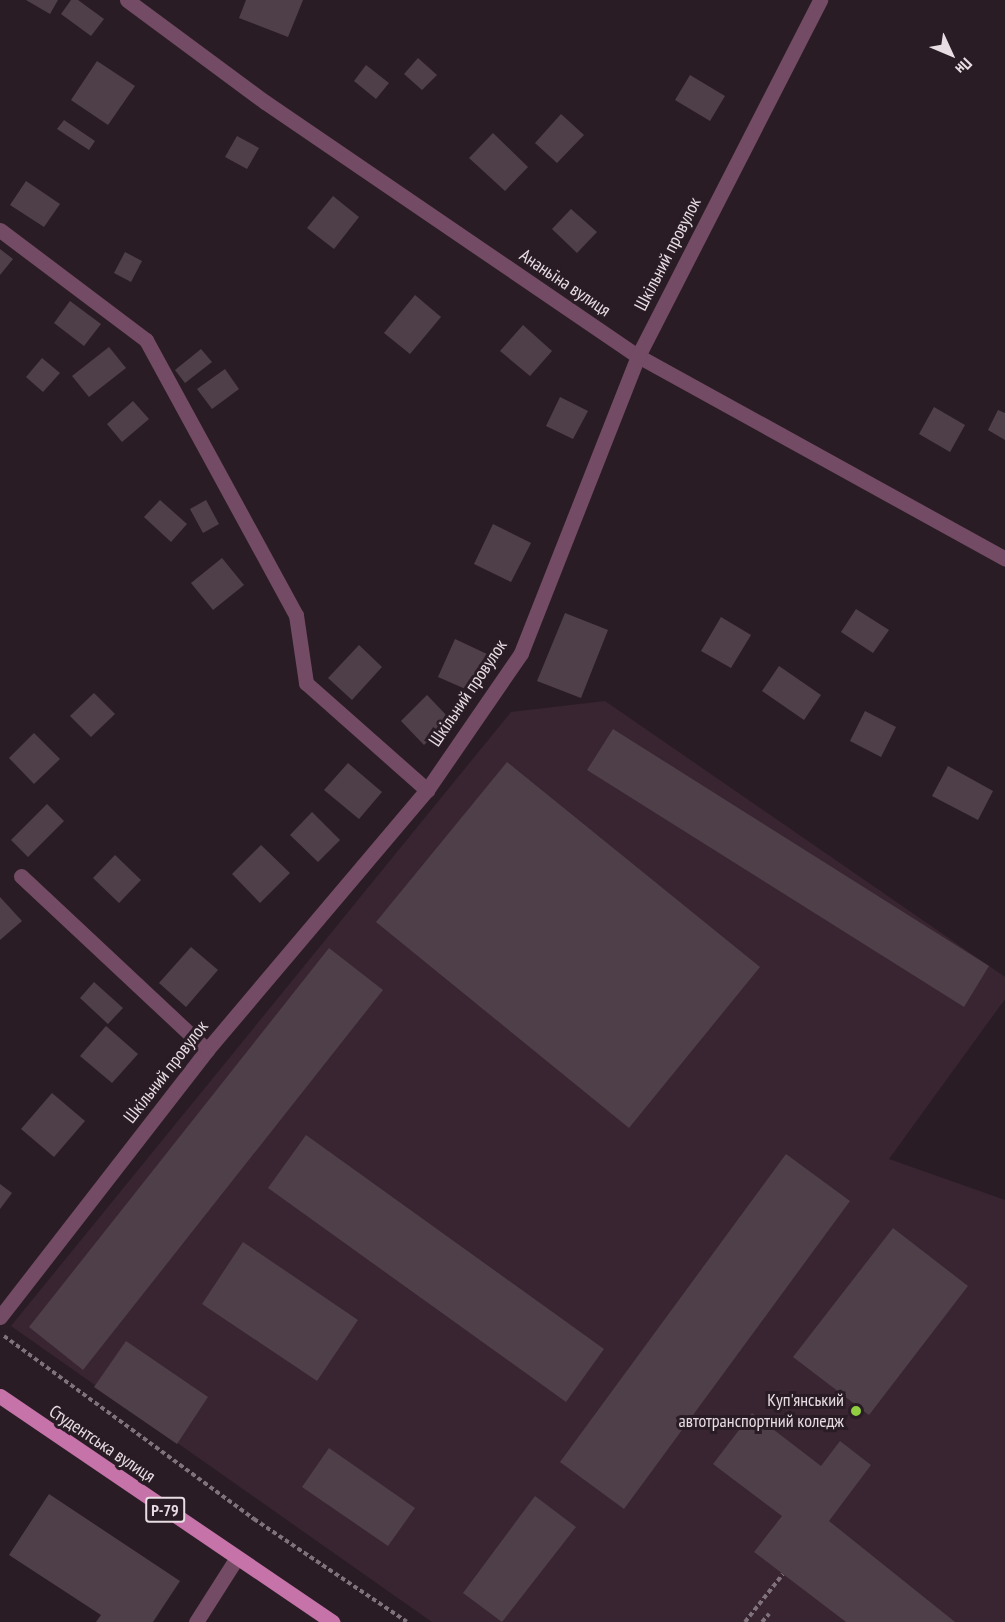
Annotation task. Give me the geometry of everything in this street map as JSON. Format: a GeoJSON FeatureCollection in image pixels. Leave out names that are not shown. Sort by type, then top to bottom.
{"type":"FeatureCollection","features":[{"type":"Feature","properties":{"kind":"main road","name":"Студентська вулиця"},"geometry":{"type":"LineString","coordinates":[[0,1396],[236,1559],[332,1622]]}},
{"type":"Feature","properties":{"kind":"street","name":"Ананьїна вулиця"},"geometry":{"type":"LineString","coordinates":[[127,0],[265,102],[638,356],[1005,559]]}},
{"type":"Feature","properties":{"kind":"street","name":"Шкільний провулок"},"geometry":{"type":"LineString","coordinates":[[0,1317],[207,1050],[427,789],[521,653],[638,356],[820,0]]}},
{"type":"Feature","properties":{"kind":"street"},"geometry":{"type":"LineString","coordinates":[[0,230],[146,340],[296,615],[306,683],[427,789]]}},
{"type":"Feature","properties":{"kind":"street"},"geometry":{"type":"LineString","coordinates":[[21,876],[207,1050]]}},
{"type":"Feature","properties":{"kind":"street"},"geometry":{"type":"LineString","coordinates":[[196,1622],[236,1559]]}},
{"type":"Feature","properties":{"kind":"path"},"geometry":{"type":"LineString","coordinates":[[0,1332],[254,1519],[407,1622]]}},
{"type":"Feature","properties":{"kind":"path"},"geometry":{"type":"LineString","coordinates":[[745,1622],[783,1574]]}},
{"type":"Feature","properties":{"kind":"path"},"geometry":{"type":"LineString","coordinates":[[762,1622],[769,1614]]}},
{"type":"Feature","properties":{"kind":"shaded area"},"geometry":{"type":"Polygon","coordinates":[[[605,701],[1005,977],[1005,999],[889,1159],[1005,1200],[1005,1622],[432,1622],[11,1326],[511,712],[605,701]]]}},
{"type":"Feature","properties":{"kind":"building"},"geometry":{"type":"Polygon","coordinates":[[[26,0],[58,0],[50,14],[26,0]]]}},
{"type":"Feature","properties":{"kind":"building"},"geometry":{"type":"Polygon","coordinates":[[[71,0],[78,0],[104,19],[91,36],[61,14],[71,0]]]}},
{"type":"Feature","properties":{"kind":"building"},"geometry":{"type":"Polygon","coordinates":[[[246,0],[303,0],[288,37],[239,18],[246,0]]]}},
{"type":"Feature","properties":{"kind":"building"},"geometry":{"type":"Polygon","coordinates":[[[418,58],[437,75],[422,90],[404,74],[418,58]]]}},
{"type":"Feature","properties":{"kind":"building"},"geometry":{"type":"Polygon","coordinates":[[[97,61],[135,86],[108,125],[71,100],[97,61]]]}},
{"type":"Feature","properties":{"kind":"building"},"geometry":{"type":"Polygon","coordinates":[[[366,65],[389,83],[376,99],[354,81],[366,65]]]}},
{"type":"Feature","properties":{"kind":"building"},"geometry":{"type":"Polygon","coordinates":[[[690,75],[725,96],[710,121],[675,100],[690,75]]]}},
{"type":"Feature","properties":{"kind":"building"},"geometry":{"type":"Polygon","coordinates":[[[561,114],[584,135],[557,163],[535,143],[561,114]]]}},
{"type":"Feature","properties":{"kind":"building"},"geometry":{"type":"Polygon","coordinates":[[[64,120],[95,141],[89,150],[57,129],[64,120]]]}},
{"type":"Feature","properties":{"kind":"building"},"geometry":{"type":"Polygon","coordinates":[[[493,133],[528,167],[505,191],[469,158],[493,133]]]}},
{"type":"Feature","properties":{"kind":"building"},"geometry":{"type":"Polygon","coordinates":[[[237,136],[259,148],[247,169],[225,157],[237,136]]]}},
{"type":"Feature","properties":{"kind":"building"},"geometry":{"type":"Polygon","coordinates":[[[26,181],[60,204],[44,227],[10,205],[26,181]]]}},
{"type":"Feature","properties":{"kind":"building"},"geometry":{"type":"Polygon","coordinates":[[[333,196],[359,217],[334,249],[307,228],[333,196]]]}},
{"type":"Feature","properties":{"kind":"building"},"geometry":{"type":"Polygon","coordinates":[[[571,209],[597,232],[577,253],[552,229],[571,209]]]}},
{"type":"Feature","properties":{"kind":"building"},"geometry":{"type":"Polygon","coordinates":[[[0,249],[13,259],[0,275],[0,249]]]}},
{"type":"Feature","properties":{"kind":"building"},"geometry":{"type":"Polygon","coordinates":[[[125,252],[142,261],[131,282],[114,273],[125,252]]]}},
{"type":"Feature","properties":{"kind":"building"},"geometry":{"type":"Polygon","coordinates":[[[415,295],[441,317],[410,354],[384,333],[415,295]]]}},
{"type":"Feature","properties":{"kind":"building"},"geometry":{"type":"Polygon","coordinates":[[[70,301],[101,324],[84,346],[54,323],[70,301]]]}},
{"type":"Feature","properties":{"kind":"building"},"geometry":{"type":"Polygon","coordinates":[[[523,325],[552,351],[530,376],[500,351],[523,325]]]}},
{"type":"Feature","properties":{"kind":"building"},"geometry":{"type":"Polygon","coordinates":[[[109,347],[126,368],[89,397],[72,376],[109,347]]]}},
{"type":"Feature","properties":{"kind":"building"},"geometry":{"type":"Polygon","coordinates":[[[201,349],[212,362],[185,383],[175,370],[201,349]]]}},
{"type":"Feature","properties":{"kind":"building"},"geometry":{"type":"Polygon","coordinates":[[[42,358],[60,373],[43,392],[26,377],[42,358]]]}},
{"type":"Feature","properties":{"kind":"building"},"geometry":{"type":"Polygon","coordinates":[[[225,369],[239,389],[212,409],[197,389],[225,369]]]}},
{"type":"Feature","properties":{"kind":"building"},"geometry":{"type":"Polygon","coordinates":[[[560,397],[588,411],[573,439],[546,426],[560,397]]]}},
{"type":"Feature","properties":{"kind":"building"},"geometry":{"type":"Polygon","coordinates":[[[133,401],[149,419],[122,442],[107,424],[133,401]]]}},
{"type":"Feature","properties":{"kind":"building"},"geometry":{"type":"Polygon","coordinates":[[[934,407],[965,425],[950,452],[919,434],[934,407]]]}},
{"type":"Feature","properties":{"kind":"building"},"geometry":{"type":"Polygon","coordinates":[[[998,410],[1005,413],[1005,440],[988,430],[998,410]]]}},
{"type":"Feature","properties":{"kind":"building"},"geometry":{"type":"Polygon","coordinates":[[[160,500],[187,524],[171,542],[144,517],[160,500]]]}},
{"type":"Feature","properties":{"kind":"building"},"geometry":{"type":"Polygon","coordinates":[[[206,500],[219,524],[203,533],[190,509],[206,500]]]}},
{"type":"Feature","properties":{"kind":"building"},"geometry":{"type":"Polygon","coordinates":[[[493,524],[531,543],[511,582],[474,564],[493,524]]]}},
{"type":"Feature","properties":{"kind":"building"},"geometry":{"type":"Polygon","coordinates":[[[222,558],[244,585],[213,610],[191,583],[222,558]]]}},
{"type":"Feature","properties":{"kind":"building"},"geometry":{"type":"Polygon","coordinates":[[[856,609],[889,630],[873,653],[841,632],[856,609]]]}},
{"type":"Feature","properties":{"kind":"building"},"geometry":{"type":"Polygon","coordinates":[[[565,613],[608,630],[581,698],[537,681],[565,613]]]}},
{"type":"Feature","properties":{"kind":"building"},"geometry":{"type":"Polygon","coordinates":[[[721,617],[751,635],[731,668],[701,651],[721,617]]]}},
{"type":"Feature","properties":{"kind":"building"},"geometry":{"type":"Polygon","coordinates":[[[455,639],[487,654],[470,691],[438,677],[455,639]]]}},
{"type":"Feature","properties":{"kind":"building"},"geometry":{"type":"Polygon","coordinates":[[[359,645],[382,667],[352,700],[328,678],[359,645]]]}},
{"type":"Feature","properties":{"kind":"building"},"geometry":{"type":"Polygon","coordinates":[[[779,666],[821,695],[804,720],[762,691],[779,666]]]}},
{"type":"Feature","properties":{"kind":"building"},"geometry":{"type":"Polygon","coordinates":[[[94,693],[115,714],[91,737],[70,716],[94,693]]]}},
{"type":"Feature","properties":{"kind":"building"},"geometry":{"type":"Polygon","coordinates":[[[427,695],[450,719],[424,745],[401,721],[427,695]]]}},
{"type":"Feature","properties":{"kind":"building"},"geometry":{"type":"Polygon","coordinates":[[[865,711],[896,727],[881,757],[850,741],[865,711]]]}},
{"type":"Feature","properties":{"kind":"building"},"geometry":{"type":"Polygon","coordinates":[[[613,729],[989,966],[964,1007],[587,770],[613,729]]]}},
{"type":"Feature","properties":{"kind":"building"},"geometry":{"type":"Polygon","coordinates":[[[34,733],[60,759],[34,784],[9,758],[34,733]]]}},
{"type":"Feature","properties":{"kind":"building"},"geometry":{"type":"Polygon","coordinates":[[[507,762],[760,967],[629,1128],[376,922],[507,762]]]}},
{"type":"Feature","properties":{"kind":"building"},"geometry":{"type":"Polygon","coordinates":[[[348,763],[382,792],[359,819],[324,790],[348,763]]]}},
{"type":"Feature","properties":{"kind":"building"},"geometry":{"type":"Polygon","coordinates":[[[948,766],[993,791],[978,820],[932,796],[948,766]]]}},
{"type":"Feature","properties":{"kind":"building"},"geometry":{"type":"Polygon","coordinates":[[[47,804],[64,821],[28,857],[11,840],[47,804]]]}},
{"type":"Feature","properties":{"kind":"building"},"geometry":{"type":"Polygon","coordinates":[[[312,812],[340,840],[318,862],[290,835],[312,812]]]}},
{"type":"Feature","properties":{"kind":"building"},"geometry":{"type":"Polygon","coordinates":[[[261,845],[290,873],[260,903],[232,874],[261,845]]]}},
{"type":"Feature","properties":{"kind":"building"},"geometry":{"type":"Polygon","coordinates":[[[115,855],[141,880],[119,903],[93,878],[115,855]]]}},
{"type":"Feature","properties":{"kind":"building"},"geometry":{"type":"Polygon","coordinates":[[[0,897],[22,921],[0,940],[0,897]]]}},
{"type":"Feature","properties":{"kind":"building"},"geometry":{"type":"Polygon","coordinates":[[[191,947],[218,970],[186,1007],[159,983],[191,947]]]}},
{"type":"Feature","properties":{"kind":"building"},"geometry":{"type":"Polygon","coordinates":[[[329,948],[383,990],[83,1370],[29,1327],[329,948]]]}},
{"type":"Feature","properties":{"kind":"building"},"geometry":{"type":"Polygon","coordinates":[[[94,982],[123,1008],[108,1024],[80,998],[94,982]]]}},
{"type":"Feature","properties":{"kind":"building"},"geometry":{"type":"Polygon","coordinates":[[[106,1026],[138,1054],[112,1083],[80,1056],[106,1026]]]}},
{"type":"Feature","properties":{"kind":"building"},"geometry":{"type":"Polygon","coordinates":[[[52,1093],[85,1121],[54,1157],[21,1129],[52,1093]]]}},
{"type":"Feature","properties":{"kind":"building"},"geometry":{"type":"Polygon","coordinates":[[[306,1135],[604,1349],[566,1402],[268,1188],[306,1135]]]}},
{"type":"Feature","properties":{"kind":"building"},"geometry":{"type":"Polygon","coordinates":[[[786,1154],[850,1201],[624,1509],[560,1462],[786,1154]]]}},
{"type":"Feature","properties":{"kind":"building"},"geometry":{"type":"Polygon","coordinates":[[[0,1184],[12,1193],[0,1209],[0,1184]]]}},
{"type":"Feature","properties":{"kind":"building"},"geometry":{"type":"Polygon","coordinates":[[[893,1228],[968,1286],[869,1415],[793,1357],[893,1228]]]}},
{"type":"Feature","properties":{"kind":"building"},"geometry":{"type":"Polygon","coordinates":[[[243,1242],[358,1320],[317,1381],[202,1304],[243,1242]]]}},
{"type":"Feature","properties":{"kind":"building"},"geometry":{"type":"Polygon","coordinates":[[[126,1341],[208,1397],[177,1444],[94,1387],[126,1341]]]}},
{"type":"Feature","properties":{"kind":"building"},"geometry":{"type":"Polygon","coordinates":[[[752,1413],[821,1466],[840,1441],[871,1465],[829,1521],[955,1622],[846,1622],[754,1552],[782,1516],[713,1464],[752,1413]]]}},
{"type":"Feature","properties":{"kind":"building"},"geometry":{"type":"Polygon","coordinates":[[[329,1448],[415,1508],[388,1546],[302,1487],[329,1448]]]}},
{"type":"Feature","properties":{"kind":"building"},"geometry":{"type":"Polygon","coordinates":[[[49,1494],[180,1581],[153,1622],[96,1622],[101,1615],[9,1555],[49,1494]]]}},
{"type":"Feature","properties":{"kind":"building"},"geometry":{"type":"Polygon","coordinates":[[[535,1496],[576,1527],[502,1622],[463,1593],[535,1496]]]}},
{"type":"Feature","properties":{"kind":"place","name":"Куп'янський автотранспортний коледж"},"geometry":{"type":"Point","coordinates":[856,1411]}}]}
